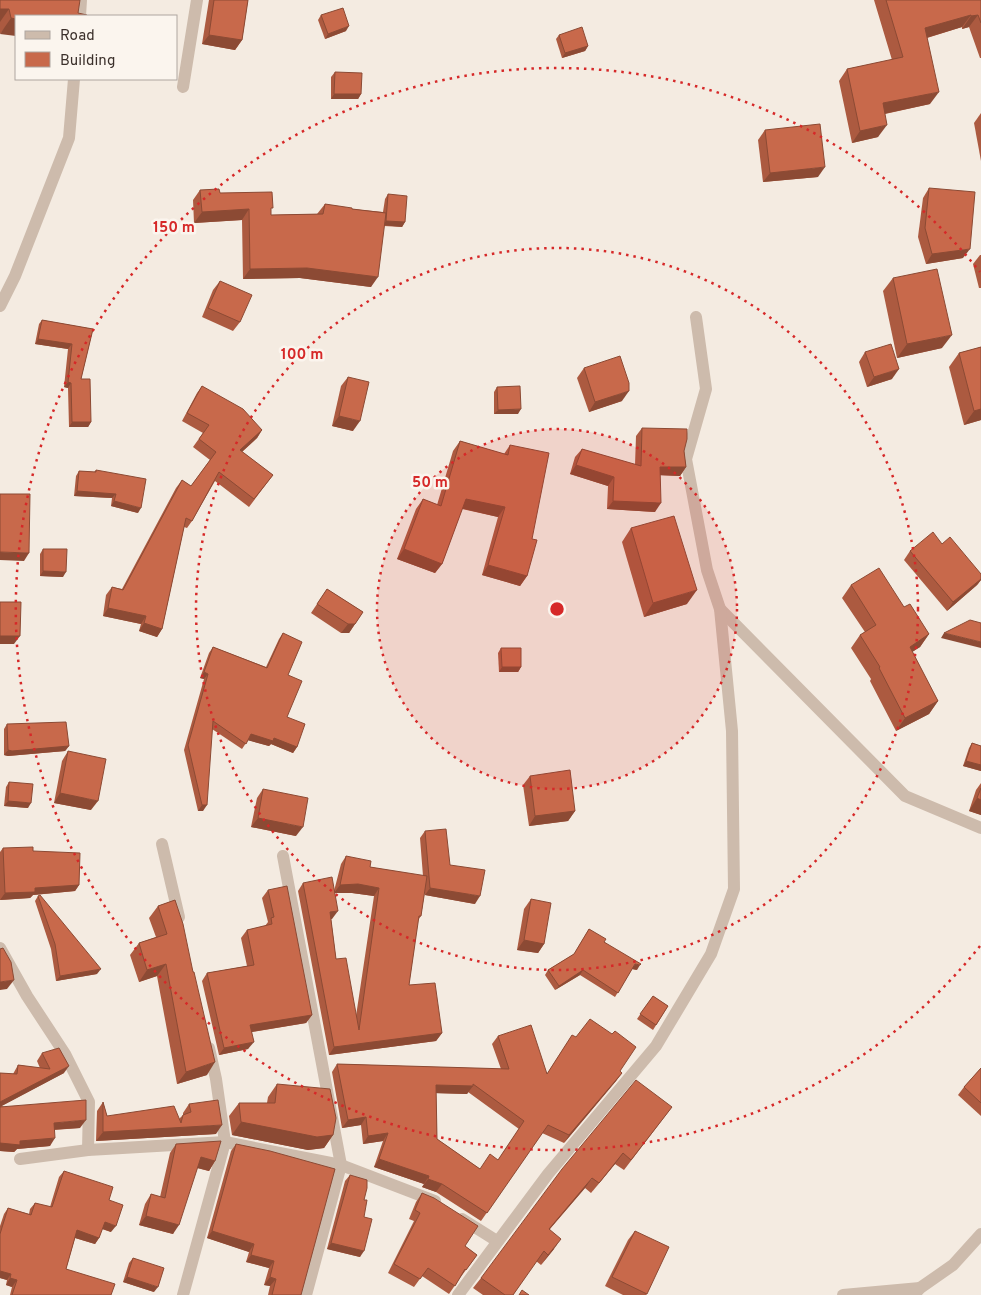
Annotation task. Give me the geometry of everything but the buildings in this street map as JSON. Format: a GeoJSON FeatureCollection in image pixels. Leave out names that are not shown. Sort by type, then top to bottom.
{"type":"FeatureCollection","features":[{"type":"Feature","properties":{"kind":"street"},"geometry":{"type":"LineString","coordinates":[[80,15],[81,0]]}},
{"type":"Feature","properties":{"kind":"street"},"geometry":{"type":"LineString","coordinates":[[183,86],[197,0]]}},
{"type":"Feature","properties":{"kind":"street"},"geometry":{"type":"LineString","coordinates":[[0,306],[15,276],[69,138],[74,80]]}},
{"type":"Feature","properties":{"kind":"street"},"geometry":{"type":"LineString","coordinates":[[458,1295],[548,1174],[656,1046],[711,954],[734,889],[732,731],[720,608],[707,570],[686,459],[706,389],[696,317]]}},
{"type":"Feature","properties":{"kind":"street"},"geometry":{"type":"LineString","coordinates":[[720,608],[905,796],[981,828]]}},
{"type":"Feature","properties":{"kind":"street"},"geometry":{"type":"LineString","coordinates":[[162,844],[181,928]]}},
{"type":"Feature","properties":{"kind":"street"},"geometry":{"type":"LineString","coordinates":[[283,856],[342,1165],[306,1295]]}},
{"type":"Feature","properties":{"kind":"street"},"geometry":{"type":"LineString","coordinates":[[0,948],[27,996],[65,1054],[89,1102],[88,1150]]}},
{"type":"Feature","properties":{"kind":"street"},"geometry":{"type":"LineString","coordinates":[[183,1295],[224,1142],[216,1079],[205,1032]]}},
{"type":"Feature","properties":{"kind":"street"},"geometry":{"type":"LineString","coordinates":[[20,1159],[88,1150],[224,1142],[342,1165],[432,1199],[497,1242]]}},
{"type":"Feature","properties":{"kind":"street"},"geometry":{"type":"LineString","coordinates":[[843,1295],[917,1292],[953,1265],[981,1234]]}}]}
